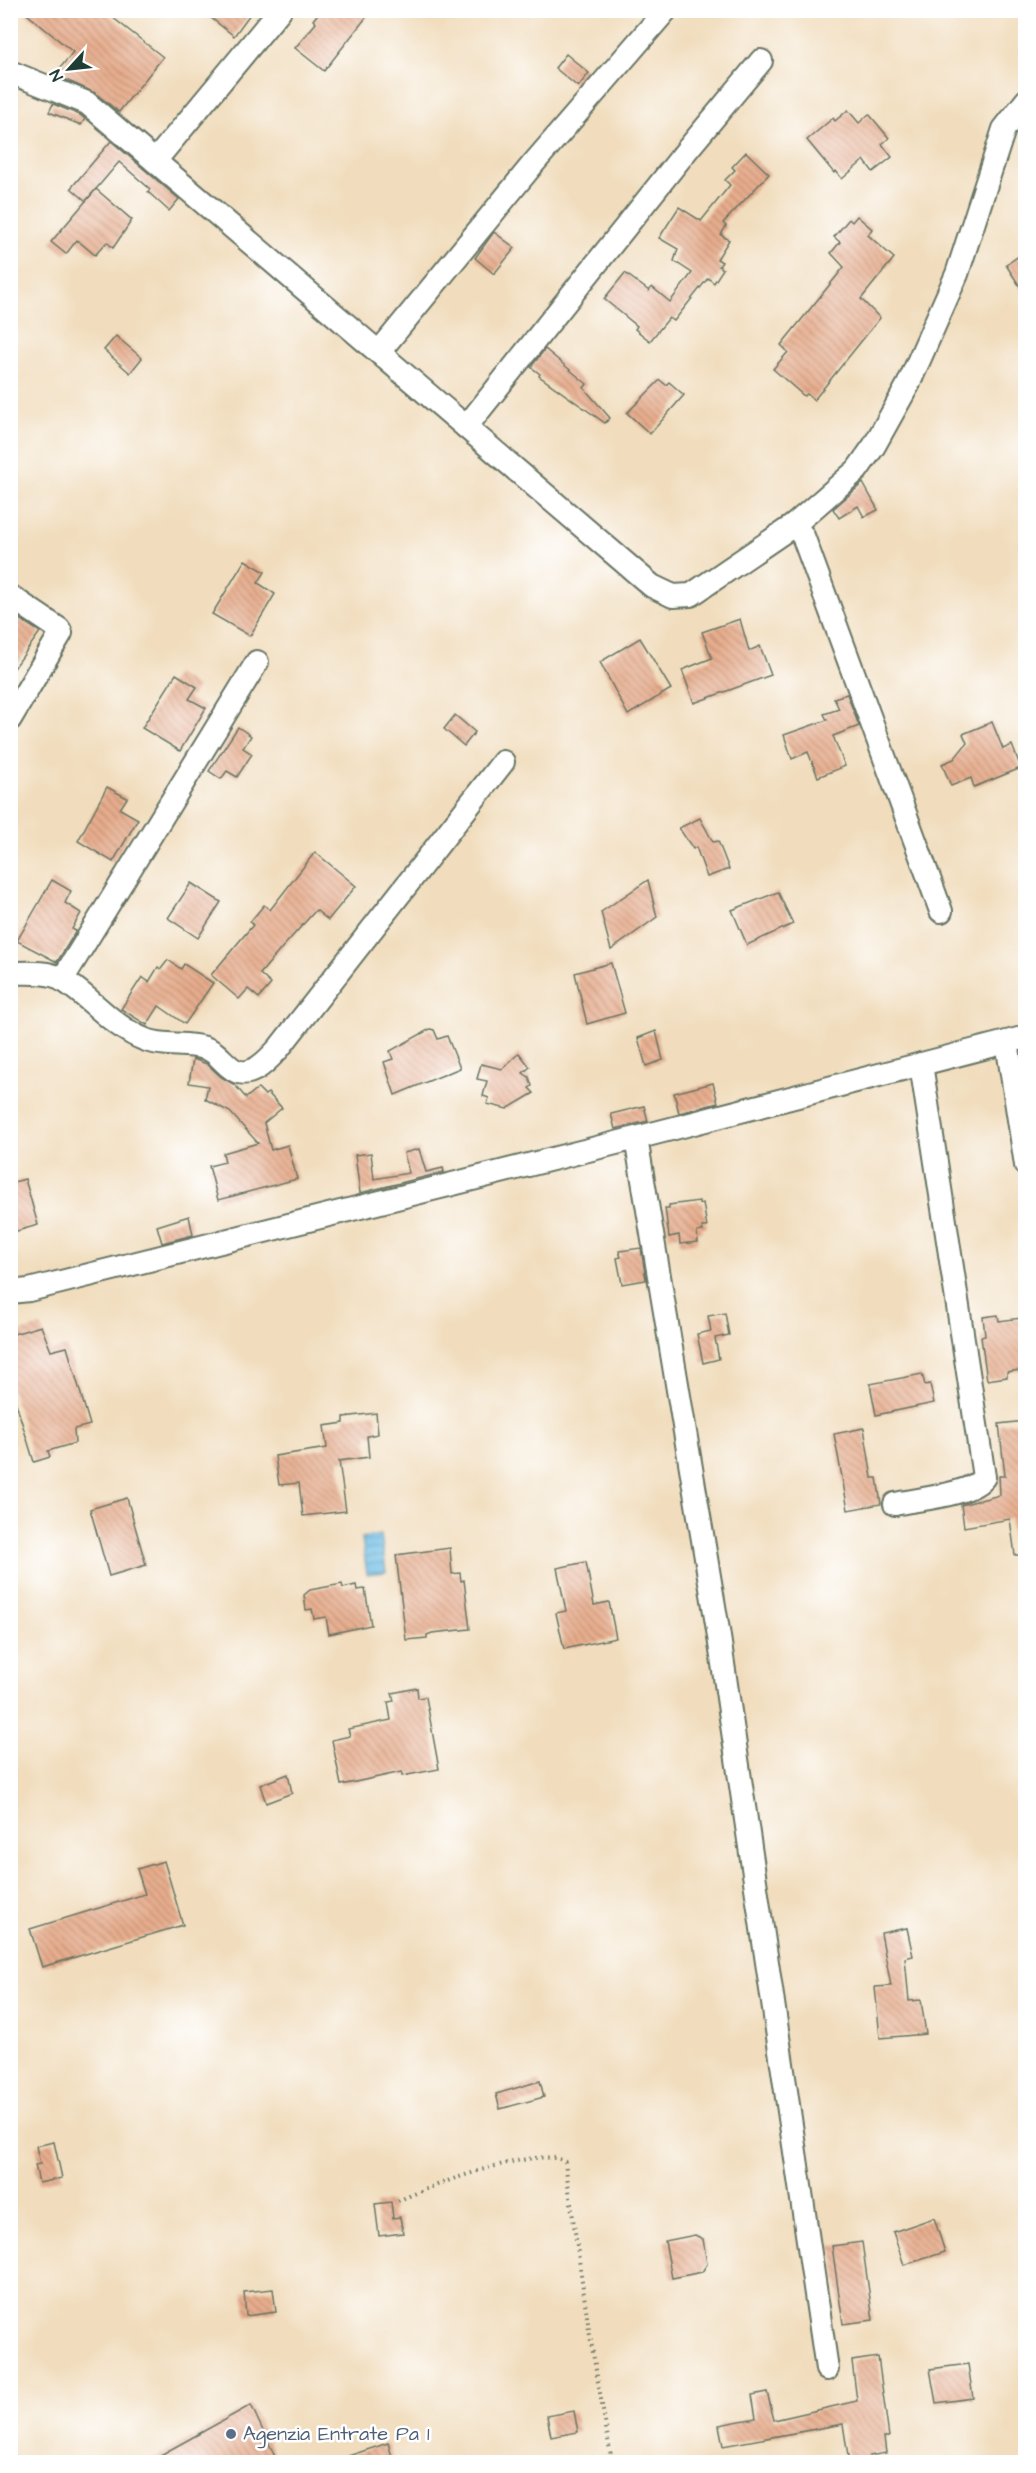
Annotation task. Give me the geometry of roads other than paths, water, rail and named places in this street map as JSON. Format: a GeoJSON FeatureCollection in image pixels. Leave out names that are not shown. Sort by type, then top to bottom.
{"type":"FeatureCollection","features":[{"type":"Feature","properties":{"kind":"street"},"geometry":{"type":"LineString","coordinates":[[155,161],[280,10]]}},
{"type":"Feature","properties":{"kind":"street"},"geometry":{"type":"LineString","coordinates":[[379,352],[533,164],[666,10]]}},
{"type":"Feature","properties":{"kind":"street"},"geometry":{"type":"LineString","coordinates":[[466,427],[761,61]]}},
{"type":"Feature","properties":{"kind":"street"},"geometry":{"type":"LineString","coordinates":[[10,72],[87,103],[652,586],[673,596],[691,595],[794,525],[857,470],[874,446],[908,385],[957,274],[1004,129],[1026,101]]}},
{"type":"Feature","properties":{"kind":"street"},"geometry":{"type":"LineString","coordinates":[[794,525],[803,536],[941,911]]}},
{"type":"Feature","properties":{"kind":"street"},"geometry":{"type":"LineString","coordinates":[[10,596],[59,629],[61,633],[10,718]]}},
{"type":"Feature","properties":{"kind":"street"},"geometry":{"type":"LineString","coordinates":[[62,980],[257,662]]}},
{"type":"Feature","properties":{"kind":"street"},"geometry":{"type":"LineString","coordinates":[[10,973],[41,974],[62,980],[113,1020],[145,1040],[204,1048],[216,1053],[231,1069],[241,1073],[251,1072],[262,1065],[279,1048],[503,762]]}},
{"type":"Feature","properties":{"kind":"street"},"geometry":{"type":"LineString","coordinates":[[10,1292],[29,1290],[636,1138],[1016,1040],[1026,1165]]}},
{"type":"Feature","properties":{"kind":"street"},"geometry":{"type":"LineString","coordinates":[[895,1504],[963,1490],[980,1483],[984,1477],[921,1064]]}},
{"type":"Feature","properties":{"kind":"street"},"geometry":{"type":"LineString","coordinates":[[636,1138],[718,1630],[827,2369]]}},
{"type":"Feature","properties":{"kind":"water"},"geometry":{"type":"Polygon","coordinates":[[[381,1535],[386,1572],[367,1574],[362,1538],[381,1535]]]}},
{"type":"Feature","properties":{"kind":"place","name":"Agenzia Entrate Pa 1"},"geometry":{"type":"Point","coordinates":[231,2434]}}]}
